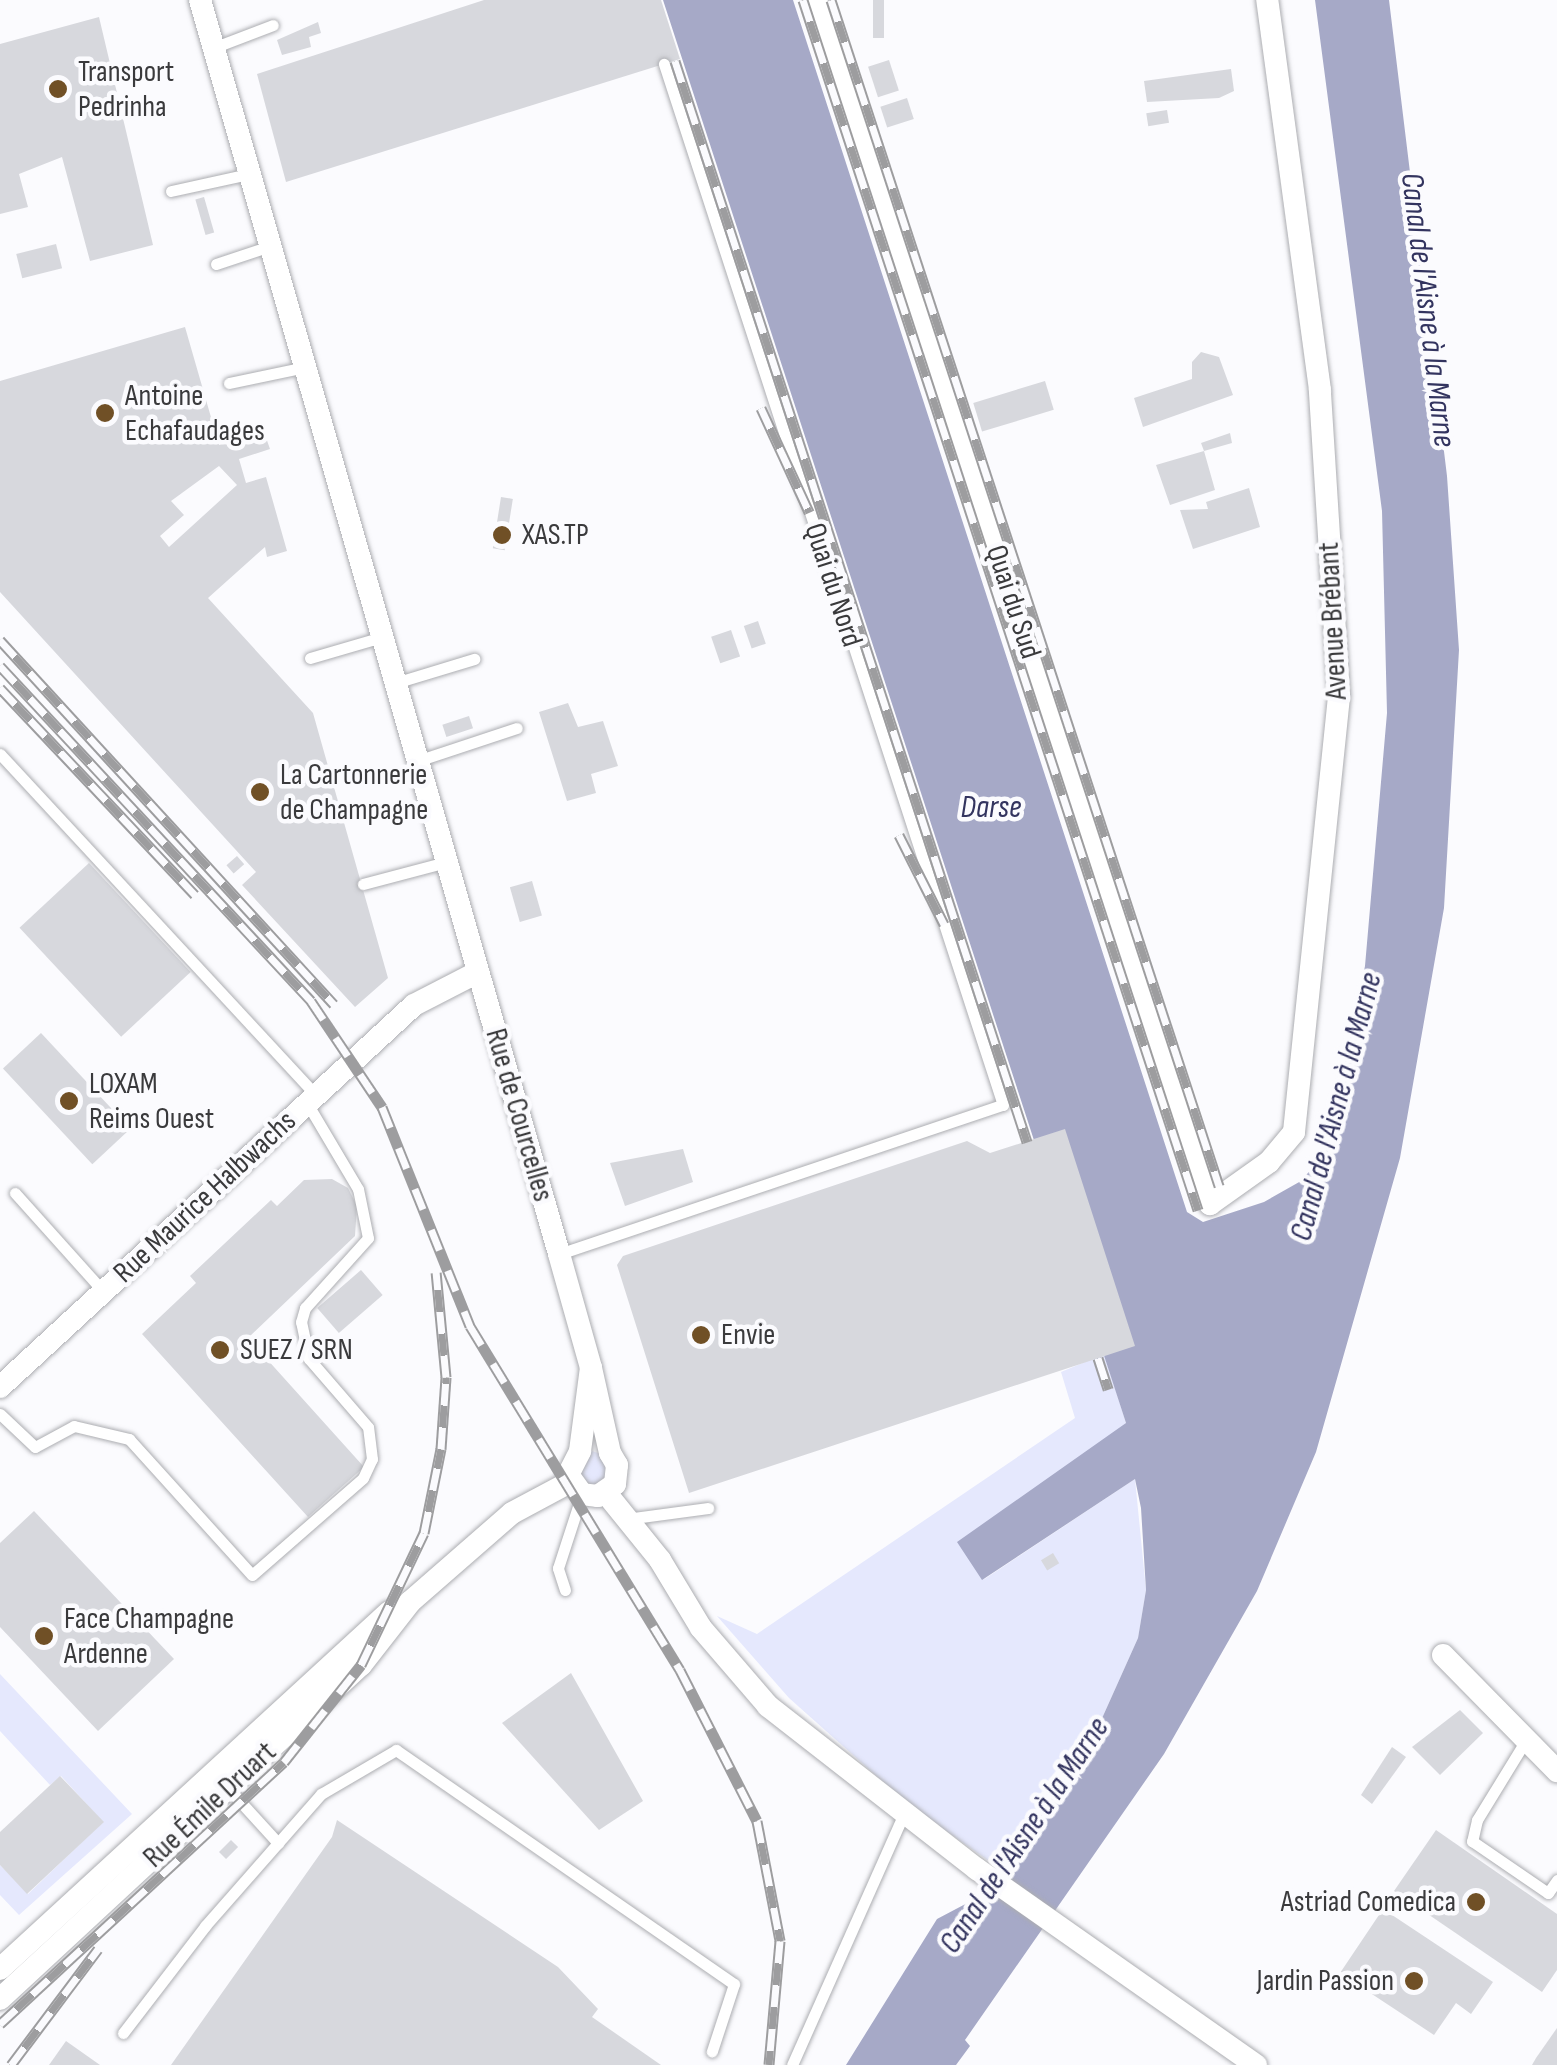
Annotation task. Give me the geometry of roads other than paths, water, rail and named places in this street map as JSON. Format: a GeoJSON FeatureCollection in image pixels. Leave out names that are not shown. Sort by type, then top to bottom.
{"type":"FeatureCollection","features":[{"type":"Feature","properties":{"kind":"street","name":"Rue de Courcelles"},"geometry":{"type":"LineString","coordinates":[[200,0],[591,1368],[610,1454],[618,1471],[606,1493]]}},
{"type":"Feature","properties":{"kind":"street","name":"Quai du Sud"},"geometry":{"type":"LineString","coordinates":[[816,0],[1210,1204]]}},
{"type":"Feature","properties":{"kind":"street","name":"Avenue Brébant"},"geometry":{"type":"LineString","coordinates":[[1210,1204],[1269,1162],[1294,1132],[1339,695],[1320,390],[1267,0]]}},
{"type":"Feature","properties":{"kind":"street","name":"Rue Maurice Halbwachs"},"geometry":{"type":"LineString","coordinates":[[0,1387],[414,1004],[478,972]]}},
{"type":"Feature","properties":{"kind":"street","name":"Rue de Courcelles"},"geometry":{"type":"LineString","coordinates":[[576,1488],[571,1461],[580,1451],[591,1368]]}},
{"type":"Feature","properties":{"kind":"street"},"geometry":{"type":"LineString","coordinates":[[580,1451],[596,1447],[610,1454]]}},
{"type":"Feature","properties":{"kind":"street"},"geometry":{"type":"LineString","coordinates":[[576,1488],[606,1493],[701,1628],[768,1706],[977,1869],[1256,2065]]}},
{"type":"Feature","properties":{"kind":"street","name":"Rue Émile Druart"},"geometry":{"type":"LineString","coordinates":[[0,1999],[389,1611],[410,1602],[512,1513],[576,1488]]}},
{"type":"Feature","properties":{"kind":"street"},"geometry":{"type":"LineString","coordinates":[[1443,1655],[1557,1771]]}},
{"type":"Feature","properties":{"kind":"street","name":"Rue Émile Druart"},"geometry":{"type":"LineString","coordinates":[[0,1969],[221,1781]]}},
{"type":"Feature","properties":{"kind":"lane"},"geometry":{"type":"LineString","coordinates":[[213,48],[273,24]]}},
{"type":"Feature","properties":{"kind":"lane","name":"Quai du Nord"},"geometry":{"type":"LineString","coordinates":[[558,1254],[1003,1105],[664,64]]}},
{"type":"Feature","properties":{"kind":"lane"},"geometry":{"type":"LineString","coordinates":[[171,191],[250,174]]}},
{"type":"Feature","properties":{"kind":"lane"},"geometry":{"type":"LineString","coordinates":[[216,264],[270,246]]}},
{"type":"Feature","properties":{"kind":"lane"},"geometry":{"type":"LineString","coordinates":[[229,383],[305,367]]}},
{"type":"Feature","properties":{"kind":"lane"},"geometry":{"type":"LineString","coordinates":[[310,658],[382,637]]}},
{"type":"Feature","properties":{"kind":"lane"},"geometry":{"type":"LineString","coordinates":[[395,683],[474,660]]}},
{"type":"Feature","properties":{"kind":"lane"},"geometry":{"type":"LineString","coordinates":[[417,761],[517,728]]}},
{"type":"Feature","properties":{"kind":"lane"},"geometry":{"type":"LineString","coordinates":[[0,754],[312,1099]]}},
{"type":"Feature","properties":{"kind":"lane"},"geometry":{"type":"LineString","coordinates":[[363,884],[446,862]]}},
{"type":"Feature","properties":{"kind":"lane","name":"Rue Maurice Halbwachs"},"geometry":{"type":"LineString","coordinates":[[0,1414],[35,1447],[74,1426],[129,1439],[252,1575],[364,1478],[372,1458],[368,1428],[310,1359],[301,1322],[305,1308],[368,1238],[358,1188],[312,1099]]}},
{"type":"Feature","properties":{"kind":"lane","name":"Rue Maurice Halbwachs"},"geometry":{"type":"LineString","coordinates":[[15,1193],[103,1292]]}},
{"type":"Feature","properties":{"kind":"lane"},"geometry":{"type":"LineString","coordinates":[[566,1590],[558,1568],[576,1488]]}},
{"type":"Feature","properties":{"kind":"lane"},"geometry":{"type":"LineString","coordinates":[[626,1519],[708,1508]]}},
{"type":"Feature","properties":{"kind":"lane"},"geometry":{"type":"LineString","coordinates":[[1526,1740],[1477,1820],[1472,1841],[1548,1893],[1557,1880]]}},
{"type":"Feature","properties":{"kind":"lane"},"geometry":{"type":"LineString","coordinates":[[124,2033],[321,1794],[396,1750],[734,1984],[712,2052]]}},
{"type":"Feature","properties":{"kind":"lane"},"geometry":{"type":"LineString","coordinates":[[221,1781],[278,1843]]}},
{"type":"Feature","properties":{"kind":"lane"},"geometry":{"type":"LineString","coordinates":[[792,2065],[904,1813]]}},
{"type":"Feature","properties":{"kind":"water"},"geometry":{"type":"Polygon","coordinates":[[[663,0],[793,0],[1187,1212],[1203,1222],[1264,1202],[1301,1181],[1326,1152],[1365,966],[1387,713],[1382,511],[1315,0],[1389,0],[1447,476],[1459,650],[1444,908],[1400,1158],[1316,1452],[1257,1591],[1164,1754],[965,2040],[970,2046],[956,2065],[846,2065],[937,1919],[992,1890],[1099,1725],[1138,1638],[1146,1590],[1141,1508],[1135,1479],[982,1580],[957,1542],[1126,1423],[663,0]]]}},
{"type":"Feature","properties":{"kind":"railway"},"geometry":{"type":"LineString","coordinates":[[803,0],[1198,1210]]}},
{"type":"Feature","properties":{"kind":"railway"},"geometry":{"type":"LineString","coordinates":[[831,0],[1219,1186]]}},
{"type":"Feature","properties":{"kind":"railway"},"geometry":{"type":"LineString","coordinates":[[675,61],[1027,1142]]}},
{"type":"Feature","properties":{"kind":"railway"},"geometry":{"type":"LineString","coordinates":[[761,408],[809,512]]}},
{"type":"Feature","properties":{"kind":"railway"},"geometry":{"type":"LineString","coordinates":[[0,640],[334,1004]]}},
{"type":"Feature","properties":{"kind":"railway"},"geometry":{"type":"LineString","coordinates":[[0,666],[311,1001],[382,1107],[470,1326],[680,1670],[757,1821],[780,1941],[769,2065]]}},
{"type":"Feature","properties":{"kind":"railway"},"geometry":{"type":"LineString","coordinates":[[0,688],[195,895]]}},
{"type":"Feature","properties":{"kind":"railway"},"geometry":{"type":"LineString","coordinates":[[899,835],[944,924]]}},
{"type":"Feature","properties":{"kind":"railway"},"geometry":{"type":"LineString","coordinates":[[0,2024],[284,1762],[361,1665],[424,1533],[441,1449],[446,1377],[436,1272]]}},
{"type":"Feature","properties":{"kind":"railway"},"geometry":{"type":"LineString","coordinates":[[1098,1358],[1108,1389]]}},
{"type":"Feature","properties":{"kind":"railway"},"geometry":{"type":"LineString","coordinates":[[11,2065],[98,1949]]}},
{"type":"Feature","properties":{"kind":"place","name":"Transport Pedrinha"},"geometry":{"type":"Point","coordinates":[58,89]}},
{"type":"Feature","properties":{"kind":"place","name":"Antoine Echafaudages"},"geometry":{"type":"Point","coordinates":[105,413]}},
{"type":"Feature","properties":{"kind":"place","name":"XAS.TP"},"geometry":{"type":"Point","coordinates":[502,535]}},
{"type":"Feature","properties":{"kind":"place","name":"La Cartonnerie de Champagne"},"geometry":{"type":"Point","coordinates":[260,792]}},
{"type":"Feature","properties":{"kind":"place","name":"LOXAM Reims Ouest"},"geometry":{"type":"Point","coordinates":[69,1101]}},
{"type":"Feature","properties":{"kind":"place","name":"Envie"},"geometry":{"type":"Point","coordinates":[701,1335]}},
{"type":"Feature","properties":{"kind":"place","name":"SUEZ / SRN"},"geometry":{"type":"Point","coordinates":[220,1350]}},
{"type":"Feature","properties":{"kind":"place","name":"Face Champagne Ardenne"},"geometry":{"type":"Point","coordinates":[44,1636]}},
{"type":"Feature","properties":{"kind":"place","name":"Astriad Comedica"},"geometry":{"type":"Point","coordinates":[1476,1902]}},
{"type":"Feature","properties":{"kind":"place","name":"Jardin Passion"},"geometry":{"type":"Point","coordinates":[1414,1981]}},
{"type":"Feature","properties":{"kind":"water label","name":"Canal de l'Aisne à la Marne"},"geometry":{"type":"Point","coordinates":[1427,310]}},
{"type":"Feature","properties":{"kind":"water label","name":"Darse"},"geometry":{"type":"Point","coordinates":[991,808]}},
{"type":"Feature","properties":{"kind":"water label","name":"Canal de l'Aisne à la Marne"},"geometry":{"type":"Point","coordinates":[1337,1107]}},
{"type":"Feature","properties":{"kind":"water label","name":"Canal de l'Aisne à la Marne"},"geometry":{"type":"Point","coordinates":[1025,1836]}}]}
